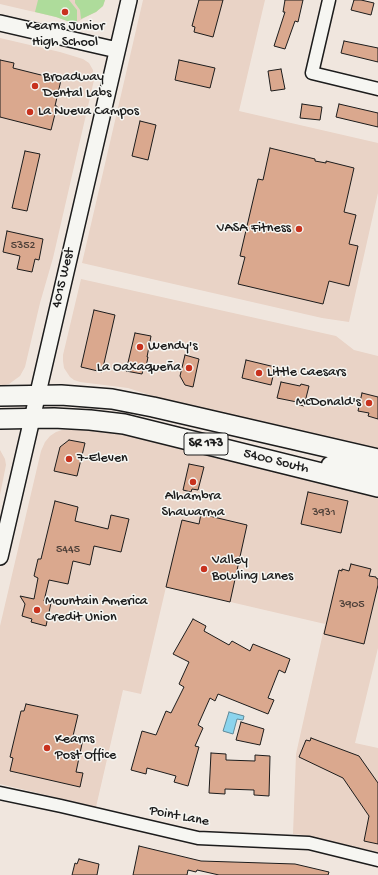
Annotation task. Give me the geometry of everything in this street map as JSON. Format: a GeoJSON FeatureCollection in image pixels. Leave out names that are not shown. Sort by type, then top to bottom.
{"type":"FeatureCollection","features":[{"type":"Feature","properties":{"kind":"main road","name":"SR 173"},"geometry":{"type":"LineString","coordinates":[[0,396],[38,395]]}},
{"type":"Feature","properties":{"kind":"main road","name":"5400 South"},"geometry":{"type":"LineString","coordinates":[[38,395],[61,395],[112,399],[153,407],[378,459]]}},
{"type":"Feature","properties":{"kind":"main road","name":"SR 173"},"geometry":{"type":"LineString","coordinates":[[0,419],[32,418]]}},
{"type":"Feature","properties":{"kind":"main road","name":"5400 South"},"geometry":{"type":"LineString","coordinates":[[32,418],[90,420],[124,424],[378,487]]}},
{"type":"Feature","properties":{"kind":"main road"},"geometry":{"type":"LineString","coordinates":[[292,466],[334,466],[378,472]]}},
{"type":"Feature","properties":{"kind":"street","name":"4015 West"},"geometry":{"type":"LineString","coordinates":[[0,557],[129,0]]}},
{"type":"Feature","properties":{"kind":"street"},"geometry":{"type":"LineString","coordinates":[[329,0],[312,73],[378,89]]}},
{"type":"Feature","properties":{"kind":"street"},"geometry":{"type":"LineString","coordinates":[[0,24],[117,50]]}},
{"type":"Feature","properties":{"kind":"street","name":"Point Lane"},"geometry":{"type":"LineString","coordinates":[[0,793],[198,838],[309,843],[378,860]]}},
{"type":"Feature","properties":{"kind":"shaded area","name":"Kearns Junior High School"},"geometry":{"type":"Polygon","coordinates":[[[0,0],[105,0],[103,6],[96,12],[76,23],[0,4],[0,0]]]}},
{"type":"Feature","properties":{"kind":"shaded area"},"geometry":{"type":"Polygon","coordinates":[[[143,0],[265,0],[239,111],[378,143],[378,193],[349,322],[322,318],[82,263],[143,0]]]}},
{"type":"Feature","properties":{"kind":"shaded area"},"geometry":{"type":"Polygon","coordinates":[[[0,38],[83,59],[89,63],[93,70],[94,80],[53,258],[40,303],[25,367],[20,376],[9,384],[0,386],[0,38]]]}},
{"type":"Feature","properties":{"kind":"shaded area"},"geometry":{"type":"Polygon","coordinates":[[[81,279],[336,336],[354,350],[378,356],[378,450],[165,400],[128,388],[74,380],[64,368],[63,355],[81,279]]]}},
{"type":"Feature","properties":{"kind":"shaded area"},"geometry":{"type":"Polygon","coordinates":[[[76,429],[133,436],[378,497],[378,648],[355,743],[378,748],[378,852],[293,834],[296,754],[325,624],[166,587],[141,694],[123,690],[96,807],[0,784],[0,626],[41,451],[45,442],[56,432],[76,429]]]}},
{"type":"Feature","properties":{"kind":"shaded area"},"geometry":{"type":"Polygon","coordinates":[[[0,450],[5,459],[6,465],[0,495],[0,450]]]}},
{"type":"Feature","properties":{"kind":"green space"},"geometry":{"type":"Polygon","coordinates":[[[38,0],[69,0],[77,10],[77,22],[70,22],[35,12],[38,0]]]}},
{"type":"Feature","properties":{"kind":"green space"},"geometry":{"type":"Polygon","coordinates":[[[75,0],[105,0],[103,6],[96,12],[81,19],[80,10],[75,3],[75,0]]]}},
{"type":"Feature","properties":{"kind":"water"},"geometry":{"type":"Polygon","coordinates":[[[229,712],[244,716],[243,720],[237,719],[233,734],[223,731],[229,712]]]}},
{"type":"Feature","properties":{"kind":"building"},"geometry":{"type":"Polygon","coordinates":[[[199,0],[223,0],[213,37],[194,32],[195,27],[192,26],[199,0]]]}},
{"type":"Feature","properties":{"kind":"building"},"geometry":{"type":"Polygon","coordinates":[[[285,0],[303,0],[298,22],[295,21],[285,49],[274,46],[285,12],[283,12],[285,0]]]}},
{"type":"Feature","properties":{"kind":"building"},"geometry":{"type":"Polygon","coordinates":[[[354,0],[374,3],[371,15],[351,10],[354,0]]]}},
{"type":"Feature","properties":{"kind":"building"},"geometry":{"type":"Polygon","coordinates":[[[344,41],[378,48],[378,62],[341,53],[344,41]]]}},
{"type":"Feature","properties":{"kind":"building"},"geometry":{"type":"Polygon","coordinates":[[[0,60],[14,63],[13,68],[61,80],[51,130],[0,117],[0,60]]]}},
{"type":"Feature","properties":{"kind":"building"},"geometry":{"type":"Polygon","coordinates":[[[179,60],[215,68],[210,88],[175,80],[179,60]]]}},
{"type":"Feature","properties":{"kind":"building"},"geometry":{"type":"Polygon","coordinates":[[[281,69],[285,89],[271,91],[268,71],[281,69]]]}},
{"type":"Feature","properties":{"kind":"building"},"geometry":{"type":"Polygon","coordinates":[[[302,104],[322,107],[320,120],[300,118],[302,104]]]}},
{"type":"Feature","properties":{"kind":"building"},"geometry":{"type":"Polygon","coordinates":[[[339,104],[378,113],[378,127],[336,117],[339,104]]]}},
{"type":"Feature","properties":{"kind":"building"},"geometry":{"type":"Polygon","coordinates":[[[140,121],[156,125],[148,160],[132,156],[140,121]]]}},
{"type":"Feature","properties":{"kind":"building","name":"VASA Fitness"},"geometry":{"type":"Polygon","coordinates":[[[270,148],[315,159],[315,161],[326,163],[326,161],[354,168],[344,212],[356,215],[349,244],[358,246],[349,286],[329,281],[323,304],[238,284],[245,257],[240,256],[258,179],[263,180],[270,148]]]}},
{"type":"Feature","properties":{"kind":"building"},"geometry":{"type":"Polygon","coordinates":[[[25,151],[40,154],[27,211],[12,208],[25,151]]]}},
{"type":"Feature","properties":{"kind":"building"},"geometry":{"type":"Polygon","coordinates":[[[7,231],[43,239],[39,260],[35,259],[32,272],[17,269],[20,256],[3,252],[7,231]]]}},
{"type":"Feature","properties":{"kind":"building"},"geometry":{"type":"Polygon","coordinates":[[[94,310],[115,315],[102,372],[81,367],[94,310]]]}},
{"type":"Feature","properties":{"kind":"building","name":"Wendy's"},"geometry":{"type":"Polygon","coordinates":[[[135,333],[151,336],[146,367],[144,366],[142,374],[126,371],[135,333]]]}},
{"type":"Feature","properties":{"kind":"building","name":"La Oaxaqueña"},"geometry":{"type":"Polygon","coordinates":[[[185,355],[199,359],[193,387],[185,385],[180,376],[185,355]]]}},
{"type":"Feature","properties":{"kind":"building","name":"Little Caesars"},"geometry":{"type":"Polygon","coordinates":[[[246,360],[275,367],[271,385],[242,378],[246,360]]]}},
{"type":"Feature","properties":{"kind":"building"},"geometry":{"type":"Polygon","coordinates":[[[281,382],[300,386],[301,384],[309,386],[304,406],[296,404],[297,402],[277,398],[281,382]]]}},
{"type":"Feature","properties":{"kind":"building","name":"McDonald's"},"geometry":{"type":"Polygon","coordinates":[[[362,393],[378,397],[378,419],[368,416],[369,413],[358,411],[362,393]]]}},
{"type":"Feature","properties":{"kind":"building","name":"7-Eleven"},"geometry":{"type":"Polygon","coordinates":[[[69,440],[85,443],[77,476],[54,471],[60,447],[69,440]]]}},
{"type":"Feature","properties":{"kind":"building","name":"Alhambra Shawarma"},"geometry":{"type":"Polygon","coordinates":[[[189,464],[204,467],[198,490],[192,489],[191,492],[183,490],[189,464]]]}},
{"type":"Feature","properties":{"kind":"building"},"geometry":{"type":"Polygon","coordinates":[[[308,492],[348,501],[341,533],[301,524],[308,492]]]}},
{"type":"Feature","properties":{"kind":"building"},"geometry":{"type":"Polygon","coordinates":[[[55,501],[78,507],[75,521],[108,529],[111,515],[129,519],[121,552],[94,546],[90,565],[73,561],[68,584],[49,580],[44,601],[51,603],[46,626],[31,622],[32,619],[22,616],[25,604],[20,596],[34,599],[38,578],[34,576],[38,559],[41,559],[55,501]]]}},
{"type":"Feature","properties":{"kind":"building","name":"Valley Bowling Lanes"},"geometry":{"type":"Polygon","coordinates":[[[201,514],[247,525],[230,602],[166,587],[182,520],[199,524],[201,514]]]}},
{"type":"Feature","properties":{"kind":"building"},"geometry":{"type":"Polygon","coordinates":[[[351,564],[371,569],[369,576],[376,577],[378,579],[378,585],[364,644],[324,634],[339,570],[342,571],[342,569],[349,571],[351,564]]]}},
{"type":"Feature","properties":{"kind":"building"},"geometry":{"type":"Polygon","coordinates":[[[193,619],[206,626],[204,631],[229,645],[232,641],[250,651],[253,644],[290,659],[285,673],[279,670],[268,698],[274,700],[268,714],[218,694],[215,701],[210,698],[198,725],[203,728],[195,746],[199,747],[188,786],[174,782],[176,776],[147,768],[146,774],[131,770],[142,731],[156,735],[166,711],[171,713],[184,687],[179,684],[189,662],[173,654],[193,619]]]}},
{"type":"Feature","properties":{"kind":"building","name":"Kearns Post Office"},"geometry":{"type":"Polygon","coordinates":[[[26,704],[78,715],[73,736],[83,739],[76,772],[83,773],[80,787],[10,771],[13,758],[10,757],[21,711],[24,711],[26,704]]]}},
{"type":"Feature","properties":{"kind":"building"},"geometry":{"type":"Polygon","coordinates":[[[241,722],[264,729],[260,745],[236,740],[241,722]]]}},
{"type":"Feature","properties":{"kind":"building"},"geometry":{"type":"Polygon","coordinates":[[[311,738],[359,756],[378,783],[378,844],[364,841],[369,816],[343,778],[299,757],[306,740],[310,741],[311,738]]]}},
{"type":"Feature","properties":{"kind":"building"},"geometry":{"type":"Polygon","coordinates":[[[211,753],[226,754],[226,760],[255,761],[255,755],[270,756],[269,796],[254,795],[254,790],[225,789],[225,794],[209,793],[211,753]]]}},
{"type":"Feature","properties":{"kind":"building"},"geometry":{"type":"Polygon","coordinates":[[[139,846],[201,861],[295,864],[329,872],[328,875],[219,875],[197,870],[196,872],[188,870],[187,875],[133,875],[139,846]]]}},
{"type":"Feature","properties":{"kind":"building"},"geometry":{"type":"Polygon","coordinates":[[[79,859],[99,864],[97,875],[72,875],[75,863],[77,864],[79,859]]]}},
{"type":"Feature","properties":{"kind":"place","name":"Kearns Junior High School"},"geometry":{"type":"Point","coordinates":[65,12]}},
{"type":"Feature","properties":{"kind":"place","name":"Broadway Dental Labs"},"geometry":{"type":"Point","coordinates":[35,86]}},
{"type":"Feature","properties":{"kind":"place","name":"La Nueva Campos"},"geometry":{"type":"Point","coordinates":[30,112]}},
{"type":"Feature","properties":{"kind":"place","name":"VASA Fitness"},"geometry":{"type":"Point","coordinates":[299,229]}},
{"type":"Feature","properties":{"kind":"place","name":"Wendy's"},"geometry":{"type":"Point","coordinates":[140,347]}},
{"type":"Feature","properties":{"kind":"place","name":"La Oaxaqueña"},"geometry":{"type":"Point","coordinates":[189,368]}},
{"type":"Feature","properties":{"kind":"place","name":"Little Caesars"},"geometry":{"type":"Point","coordinates":[259,373]}},
{"type":"Feature","properties":{"kind":"place","name":"McDonald's"},"geometry":{"type":"Point","coordinates":[369,403]}},
{"type":"Feature","properties":{"kind":"place","name":"7-Eleven"},"geometry":{"type":"Point","coordinates":[69,459]}},
{"type":"Feature","properties":{"kind":"place","name":"Alhambra Shawarma"},"geometry":{"type":"Point","coordinates":[193,482]}},
{"type":"Feature","properties":{"kind":"place","name":"Valley Bowling Lanes"},"geometry":{"type":"Point","coordinates":[204,569]}},
{"type":"Feature","properties":{"kind":"place","name":"Mountain America Credit Union"},"geometry":{"type":"Point","coordinates":[37,610]}},
{"type":"Feature","properties":{"kind":"place","name":"Kearns Post Office"},"geometry":{"type":"Point","coordinates":[47,748]}}]}
